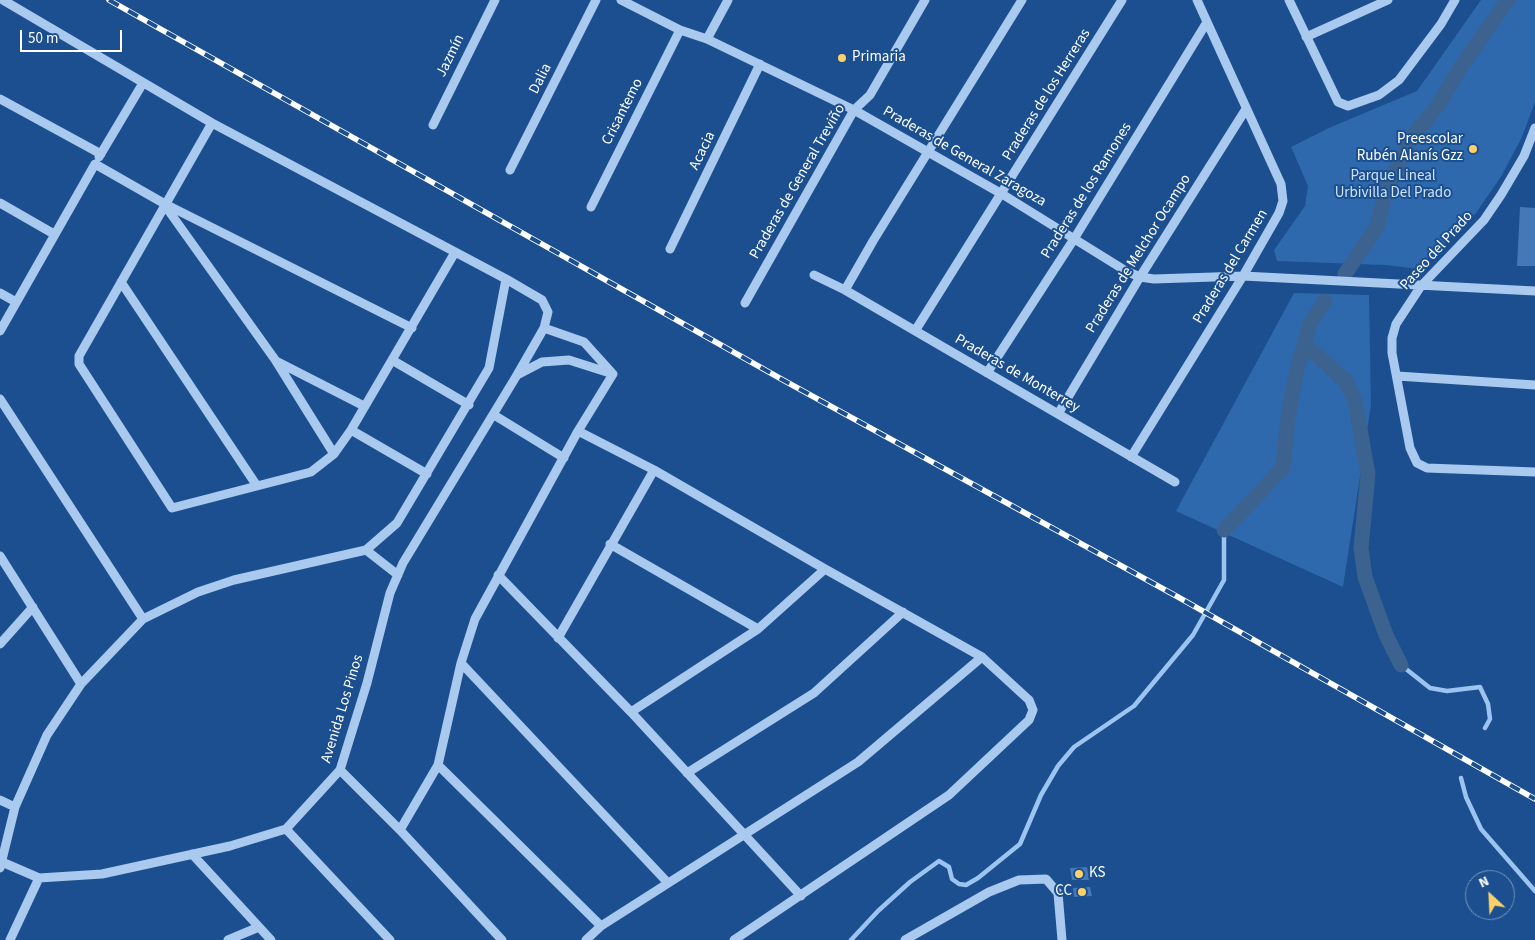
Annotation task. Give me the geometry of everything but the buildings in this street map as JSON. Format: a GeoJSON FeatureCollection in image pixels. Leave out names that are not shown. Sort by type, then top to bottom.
{"type":"FeatureCollection","features":[{"type":"Feature","properties":{"kind":"street"},"geometry":{"type":"LineString","coordinates":[[3,0],[212,123],[542,300],[548,312],[544,328],[584,342],[613,374]]}},
{"type":"Feature","properties":{"kind":"street","name":"Jazmín"},"geometry":{"type":"LineString","coordinates":[[432,125],[495,0]]}},
{"type":"Feature","properties":{"kind":"street","name":"Dalia"},"geometry":{"type":"LineString","coordinates":[[510,170],[596,0]]}},
{"type":"Feature","properties":{"kind":"street","name":"Praderas de General Zaragoza"},"geometry":{"type":"LineString","coordinates":[[621,0],[680,30],[707,39],[854,110],[1002,194],[1126,271],[1140,277],[1244,276],[1422,286]]}},
{"type":"Feature","properties":{"kind":"street"},"geometry":{"type":"LineString","coordinates":[[707,39],[728,0]]}},
{"type":"Feature","properties":{"kind":"street"},"geometry":{"type":"LineString","coordinates":[[845,290],[1022,0]]}},
{"type":"Feature","properties":{"kind":"street","name":"Praderas de los Herreras"},"geometry":{"type":"LineString","coordinates":[[915,331],[1122,0]]}},
{"type":"Feature","properties":{"kind":"street","name":"Praderas del Carmen"},"geometry":{"type":"LineString","coordinates":[[1132,457],[1244,276],[1279,213],[1283,201],[1281,184],[1197,0]]}},
{"type":"Feature","properties":{"kind":"street"},"geometry":{"type":"LineString","coordinates":[[1289,0],[1338,102],[1348,106],[1379,95],[1399,80],[1441,24],[1455,0]]}},
{"type":"Feature","properties":{"kind":"street"},"geometry":{"type":"LineString","coordinates":[[1306,37],[1388,0]]}},
{"type":"Feature","properties":{"kind":"street","name":"Praderas de General Treviño"},"geometry":{"type":"LineString","coordinates":[[745,303],[854,110],[870,95],[922,1]]}},
{"type":"Feature","properties":{"kind":"street","name":"Praderas de los Ramones"},"geometry":{"type":"LineString","coordinates":[[987,373],[1074,239],[1207,22]]}},
{"type":"Feature","properties":{"kind":"street","name":"Crisantemo"},"geometry":{"type":"LineString","coordinates":[[591,207],[680,30]]}},
{"type":"Feature","properties":{"kind":"street","name":"Acacia"},"geometry":{"type":"LineString","coordinates":[[670,249],[760,64]]}},
{"type":"Feature","properties":{"kind":"street"},"geometry":{"type":"LineString","coordinates":[[0,331],[54,234],[143,83]]}},
{"type":"Feature","properties":{"kind":"street"},"geometry":{"type":"LineString","coordinates":[[0,99],[101,154]]}},
{"type":"Feature","properties":{"kind":"street","name":"Praderas de Melchor Ocampo"},"geometry":{"type":"LineString","coordinates":[[1058,414],[1140,277],[1246,109]]}},
{"type":"Feature","properties":{"kind":"street"},"geometry":{"type":"LineString","coordinates":[[212,123],[79,356],[79,364],[172,508],[311,472],[334,454],[351,430],[454,254]]}},
{"type":"Feature","properties":{"kind":"street","name":"Paseo del Prado"},"geometry":{"type":"LineString","coordinates":[[1535,128],[1514,176],[1490,212],[1422,286],[1396,324],[1392,338],[1392,353],[1413,458],[1417,463],[1427,468],[1535,472]]}},
{"type":"Feature","properties":{"kind":"street"},"geometry":{"type":"LineString","coordinates":[[95,164],[165,204],[412,328]]}},
{"type":"Feature","properties":{"kind":"street"},"geometry":{"type":"LineString","coordinates":[[0,203],[54,234]]}},
{"type":"Feature","properties":{"kind":"street"},"geometry":{"type":"LineString","coordinates":[[165,204],[276,361],[334,454]]}},
{"type":"Feature","properties":{"kind":"street","name":"Praderas de Monterrey"},"geometry":{"type":"LineString","coordinates":[[814,275],[845,290],[1175,482]]}},
{"type":"Feature","properties":{"kind":"street"},"geometry":{"type":"LineString","coordinates":[[390,940],[286,829],[192,854],[102,874],[39,878],[1,865],[15,807],[47,735],[80,684],[143,619],[198,592],[234,580],[366,550],[397,524],[469,405],[489,368],[506,279]]}},
{"type":"Feature","properties":{"kind":"street"},"geometry":{"type":"LineString","coordinates":[[121,282],[257,486]]}},
{"type":"Feature","properties":{"kind":"street"},"geometry":{"type":"LineString","coordinates":[[1422,286],[1535,291]]}},
{"type":"Feature","properties":{"kind":"street"},"geometry":{"type":"LineString","coordinates":[[0,293],[16,302]]}},
{"type":"Feature","properties":{"kind":"street","name":"Avenida Los Pinos"},"geometry":{"type":"LineString","coordinates":[[286,829],[340,770],[367,684],[390,593],[398,575],[544,328]]}},
{"type":"Feature","properties":{"kind":"street"},"geometry":{"type":"LineString","coordinates":[[392,360],[469,405]]}},
{"type":"Feature","properties":{"kind":"street"},"geometry":{"type":"LineString","coordinates":[[516,376],[542,362],[568,360],[613,374]]}},
{"type":"Feature","properties":{"kind":"street"},"geometry":{"type":"LineString","coordinates":[[276,361],[364,406]]}},
{"type":"Feature","properties":{"kind":"street"},"geometry":{"type":"LineString","coordinates":[[400,830],[438,765],[461,663],[475,619],[578,431],[613,374]]}},
{"type":"Feature","properties":{"kind":"street"},"geometry":{"type":"LineString","coordinates":[[1397,376],[1535,385]]}},
{"type":"Feature","properties":{"kind":"street"},"geometry":{"type":"LineString","coordinates":[[0,399],[143,619]]}},
{"type":"Feature","properties":{"kind":"street"},"geometry":{"type":"LineString","coordinates":[[494,415],[564,458]]}},
{"type":"Feature","properties":{"kind":"street"},"geometry":{"type":"LineString","coordinates":[[351,430],[427,474]]}},
{"type":"Feature","properties":{"kind":"street"},"geometry":{"type":"LineString","coordinates":[[578,431],[654,470],[825,569],[982,656],[1029,700],[1033,710],[1029,720],[949,795],[734,940]]}},
{"type":"Feature","properties":{"kind":"street"},"geometry":{"type":"LineString","coordinates":[[558,638],[654,470]]}},
{"type":"Feature","properties":{"kind":"street"},"geometry":{"type":"LineString","coordinates":[[610,544],[758,629]]}},
{"type":"Feature","properties":{"kind":"street"},"geometry":{"type":"LineString","coordinates":[[366,550],[398,575]]}},
{"type":"Feature","properties":{"kind":"street"},"geometry":{"type":"LineString","coordinates":[[0,556],[80,684]]}},
{"type":"Feature","properties":{"kind":"street"},"geometry":{"type":"LineString","coordinates":[[631,712],[758,629],[825,569]]}},
{"type":"Feature","properties":{"kind":"street"},"geometry":{"type":"LineString","coordinates":[[498,575],[631,712],[801,896]]}},
{"type":"Feature","properties":{"kind":"street"},"geometry":{"type":"LineString","coordinates":[[0,644],[32,608]]}},
{"type":"Feature","properties":{"kind":"street"},"geometry":{"type":"LineString","coordinates":[[686,773],[814,693],[903,612]]}},
{"type":"Feature","properties":{"kind":"street"},"geometry":{"type":"LineString","coordinates":[[586,940],[601,926],[858,762],[982,656]]}},
{"type":"Feature","properties":{"kind":"street"},"geometry":{"type":"LineString","coordinates":[[461,663],[668,883]]}},
{"type":"Feature","properties":{"kind":"street"},"geometry":{"type":"LineString","coordinates":[[438,765],[601,926]]}},
{"type":"Feature","properties":{"kind":"street"},"geometry":{"type":"LineString","coordinates":[[340,770],[400,830],[502,940]]}},
{"type":"Feature","properties":{"kind":"street"},"geometry":{"type":"LineString","coordinates":[[0,800],[15,807]]}},
{"type":"Feature","properties":{"kind":"street"},"geometry":{"type":"LineString","coordinates":[[192,854],[271,940]]}},
{"type":"Feature","properties":{"kind":"street"},"geometry":{"type":"LineString","coordinates":[[10,940],[39,878]]}},
{"type":"Feature","properties":{"kind":"street"},"geometry":{"type":"LineString","coordinates":[[905,940],[988,892],[1019,880],[1046,879],[1058,893],[1062,940]]}},
{"type":"Feature","properties":{"kind":"street"},"geometry":{"type":"LineString","coordinates":[[228,940],[258,926]]}},
{"type":"Feature","properties":{"kind":"green space","name":"Parque Lineal Urbivilla Del Prado"},"geometry":{"type":"Polygon","coordinates":[[[1481,0],[1535,0],[1535,102],[1522,137],[1502,175],[1476,213],[1418,269],[1386,265],[1277,261],[1274,250],[1305,206],[1308,186],[1291,147],[1331,127],[1417,91],[1481,0]]]}},
{"type":"Feature","properties":{"kind":"green space"},"geometry":{"type":"Polygon","coordinates":[[[1294,293],[1369,295],[1371,405],[1343,587],[1176,511],[1294,293]]]}},
{"type":"Feature","properties":{"kind":"waterway"},"geometry":{"type":"LineString","coordinates":[[1345,274],[1377,227],[1386,190],[1410,140],[1439,104],[1460,68],[1508,0]]}},
{"type":"Feature","properties":{"kind":"waterway"},"geometry":{"type":"LineString","coordinates":[[1224,530],[1283,468],[1288,417],[1297,369],[1310,324],[1325,301]]}},
{"type":"Feature","properties":{"kind":"waterway"},"geometry":{"type":"LineString","coordinates":[[1304,344],[1346,381],[1355,401],[1368,474],[1361,548],[1365,577],[1386,635],[1401,665]]}},
{"type":"Feature","properties":{"kind":"waterway"},"geometry":{"type":"LineString","coordinates":[[851,940],[878,911],[910,882],[939,861],[949,867],[952,879],[959,884],[966,885],[978,878],[1020,844],[1041,795],[1058,766],[1074,747],[1134,706],[1193,635],[1224,580],[1224,530]]}},
{"type":"Feature","properties":{"kind":"waterway"},"geometry":{"type":"LineString","coordinates":[[1401,665],[1430,688],[1447,691],[1480,687],[1488,704],[1490,719],[1485,728]]}},
{"type":"Feature","properties":{"kind":"waterway"},"geometry":{"type":"LineString","coordinates":[[1461,778],[1466,797],[1481,829],[1535,891]]}},
{"type":"Feature","properties":{"kind":"railway"},"geometry":{"type":"LineString","coordinates":[[109,0],[783,380],[1178,597],[1535,799]]}},
{"type":"Feature","properties":{"kind":"place","name":"Primaria"},"geometry":{"type":"Point","coordinates":[842,58]}},
{"type":"Feature","properties":{"kind":"place","name":"Preescolar Rubén Alanís Gzz"},"geometry":{"type":"Point","coordinates":[1473,149]}},
{"type":"Feature","properties":{"kind":"place","name":"KS"},"geometry":{"type":"Point","coordinates":[1079,874]}},
{"type":"Feature","properties":{"kind":"place","name":"CC"},"geometry":{"type":"Point","coordinates":[1082,892]}}]}
